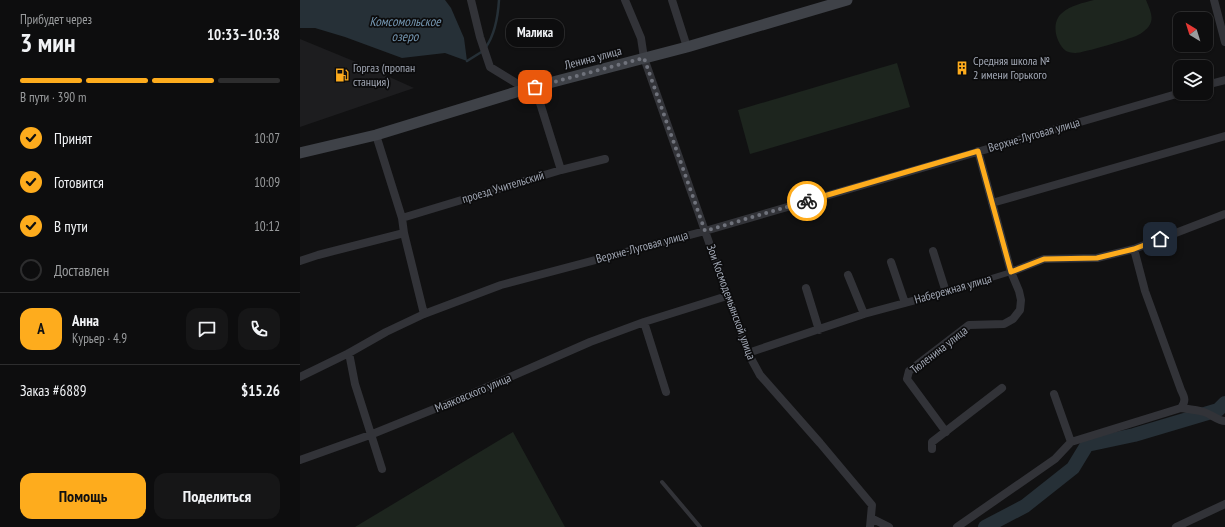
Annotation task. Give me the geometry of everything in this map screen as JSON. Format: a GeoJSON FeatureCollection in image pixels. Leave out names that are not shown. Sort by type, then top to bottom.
{"type":"FeatureCollection","features":[{"type":"Feature","properties":{"kind":"main road","name":"Ленина улица"},"geometry":{"type":"LineString","coordinates":[[300,154],[376,135],[531,88],[687,47],[847,0]]}},
{"type":"Feature","properties":{"kind":"street"},"geometry":{"type":"LineString","coordinates":[[470,0],[490,67],[531,88],[561,170]]}},
{"type":"Feature","properties":{"kind":"street","name":"Зои Космодемьянской улица"},"geometry":{"type":"LineString","coordinates":[[625,0],[641,38],[644,58],[748,353],[760,375],[872,505],[870,527]]}},
{"type":"Feature","properties":{"kind":"street"},"geometry":{"type":"LineString","coordinates":[[672,0],[687,47]]}},
{"type":"Feature","properties":{"kind":"street"},"geometry":{"type":"LineString","coordinates":[[1214,0],[1225,42]]}},
{"type":"Feature","properties":{"kind":"street"},"geometry":{"type":"LineString","coordinates":[[1213,83],[1225,80]]}},
{"type":"Feature","properties":{"kind":"street","name":"Верхне-Луговая улица"},"geometry":{"type":"LineString","coordinates":[[300,376],[349,353],[386,332],[424,314],[501,285],[705,231],[1173,95]]}},
{"type":"Feature","properties":{"kind":"street"},"geometry":{"type":"LineString","coordinates":[[376,135],[402,218],[404,233],[424,314]]}},
{"type":"Feature","properties":{"kind":"street"},"geometry":{"type":"LineString","coordinates":[[992,203],[1225,136]]}},
{"type":"Feature","properties":{"kind":"street","name":"Тюленина улица"},"geometry":{"type":"LineString","coordinates":[[946,432],[907,379],[909,371],[969,325],[1004,324],[1014,319],[1020,310],[1021,300],[1019,291],[1011,272],[978,151]]}},
{"type":"Feature","properties":{"kind":"street","name":"проезд Учительский"},"geometry":{"type":"LineString","coordinates":[[402,218],[561,170],[605,159]]}},
{"type":"Feature","properties":{"kind":"street","name":"Набережная улица"},"geometry":{"type":"LineString","coordinates":[[748,353],[864,314],[946,292],[1011,272],[1044,259],[1097,258],[1134,249],[1225,214]]}},
{"type":"Feature","properties":{"kind":"street"},"geometry":{"type":"LineString","coordinates":[[300,262],[318,255],[404,233]]}},
{"type":"Feature","properties":{"kind":"street"},"geometry":{"type":"LineString","coordinates":[[1134,249],[1145,290],[1185,398],[1185,404],[1181,408]]}},
{"type":"Feature","properties":{"kind":"street"},"geometry":{"type":"LineString","coordinates":[[933,251],[946,292]]}},
{"type":"Feature","properties":{"kind":"street"},"geometry":{"type":"LineString","coordinates":[[891,262],[905,303]]}},
{"type":"Feature","properties":{"kind":"street"},"geometry":{"type":"LineString","coordinates":[[848,275],[864,314]]}},
{"type":"Feature","properties":{"kind":"street"},"geometry":{"type":"LineString","coordinates":[[806,288],[819,330]]}},
{"type":"Feature","properties":{"kind":"street","name":"Маяковского улица"},"geometry":{"type":"LineString","coordinates":[[300,460],[370,435],[469,395],[590,342],[644,322],[727,296]]}},
{"type":"Feature","properties":{"kind":"street"},"geometry":{"type":"LineString","coordinates":[[644,322],[666,392]]}},
{"type":"Feature","properties":{"kind":"street"},"geometry":{"type":"LineString","coordinates":[[349,353],[355,384],[382,469]]}},
{"type":"Feature","properties":{"kind":"street"},"geometry":{"type":"LineString","coordinates":[[932,449],[932,442],[1002,388]]}},
{"type":"Feature","properties":{"kind":"street"},"geometry":{"type":"LineString","coordinates":[[1054,394],[1072,442]]}},
{"type":"Feature","properties":{"kind":"street"},"geometry":{"type":"LineString","coordinates":[[957,527],[1055,459],[1072,442],[1181,408],[1202,411],[1215,416],[1221,421],[1225,420]]}},
{"type":"Feature","properties":{"kind":"street"},"geometry":{"type":"LineString","coordinates":[[1176,527],[1225,504]]}},
{"type":"Feature","properties":{"kind":"street"},"geometry":{"type":"LineString","coordinates":[[871,518],[889,527]]}},
{"type":"Feature","properties":{"kind":"lane"},"geometry":{"type":"LineString","coordinates":[[662,482],[700,527]]}},
{"type":"Feature","properties":{"kind":"shaded area"},"geometry":{"type":"Polygon","coordinates":[[[1094,0],[1146,0],[1151,13],[1151,23],[1142,33],[1128,39],[1079,53],[1066,51],[1059,43],[1057,37],[1056,21],[1062,13],[1069,8],[1094,0]]]}},
{"type":"Feature","properties":{"kind":"shaded area","name":"Горгаз (пропан станция)"},"geometry":{"type":"Polygon","coordinates":[[[300,39],[356,62],[414,88],[300,127],[300,39]]]}},
{"type":"Feature","properties":{"kind":"shaded area"},"geometry":{"type":"Polygon","coordinates":[[[897,63],[910,107],[750,154],[738,110],[897,63]]]}},
{"type":"Feature","properties":{"kind":"shaded area"},"geometry":{"type":"Polygon","coordinates":[[[513,432],[565,527],[355,527],[513,432]]]}},
{"type":"Feature","properties":{"kind":"water","name":"Комсомольское озеро"},"geometry":{"type":"Polygon","coordinates":[[[300,0],[445,0],[451,8],[464,38],[467,61],[445,53],[402,58],[345,37],[315,28],[300,28],[300,0]]]}},
{"type":"Feature","properties":{"kind":"waterway"},"geometry":{"type":"LineString","coordinates":[[486,47],[496,25],[499,0]]}},
{"type":"Feature","properties":{"kind":"waterway"},"geometry":{"type":"LineString","coordinates":[[467,61],[483,51]]}},
{"type":"Feature","properties":{"kind":"waterway"},"geometry":{"type":"LineString","coordinates":[[985,527],[1025,506],[1073,468],[1087,445],[1134,435],[1218,410],[1225,403]]}},
{"type":"Feature","properties":{"kind":"way so far"},"geometry":{"type":"LineString","coordinates":[[535,87],[644,58],[705,231],[807,201]]}},
{"type":"Feature","properties":{"kind":"place","name":"Средняя школа № 2 имени Горького"},"geometry":{"type":"Point","coordinates":[962,68]}},
{"type":"Feature","properties":{"kind":"place","name":"Горгаз (пропан станция)"},"geometry":{"type":"Point","coordinates":[342,75]}},
{"type":"Feature","properties":{"kind":"place","name":"Малика"},"geometry":{"type":"Point","coordinates":[535,87]}},
{"type":"Feature","properties":{"kind":"route"},"geometry":{"type":"LineString","coordinates":[[807,201],[978,151],[1011,272],[1044,259],[1097,258],[1134,249],[1160,239]]}}]}
